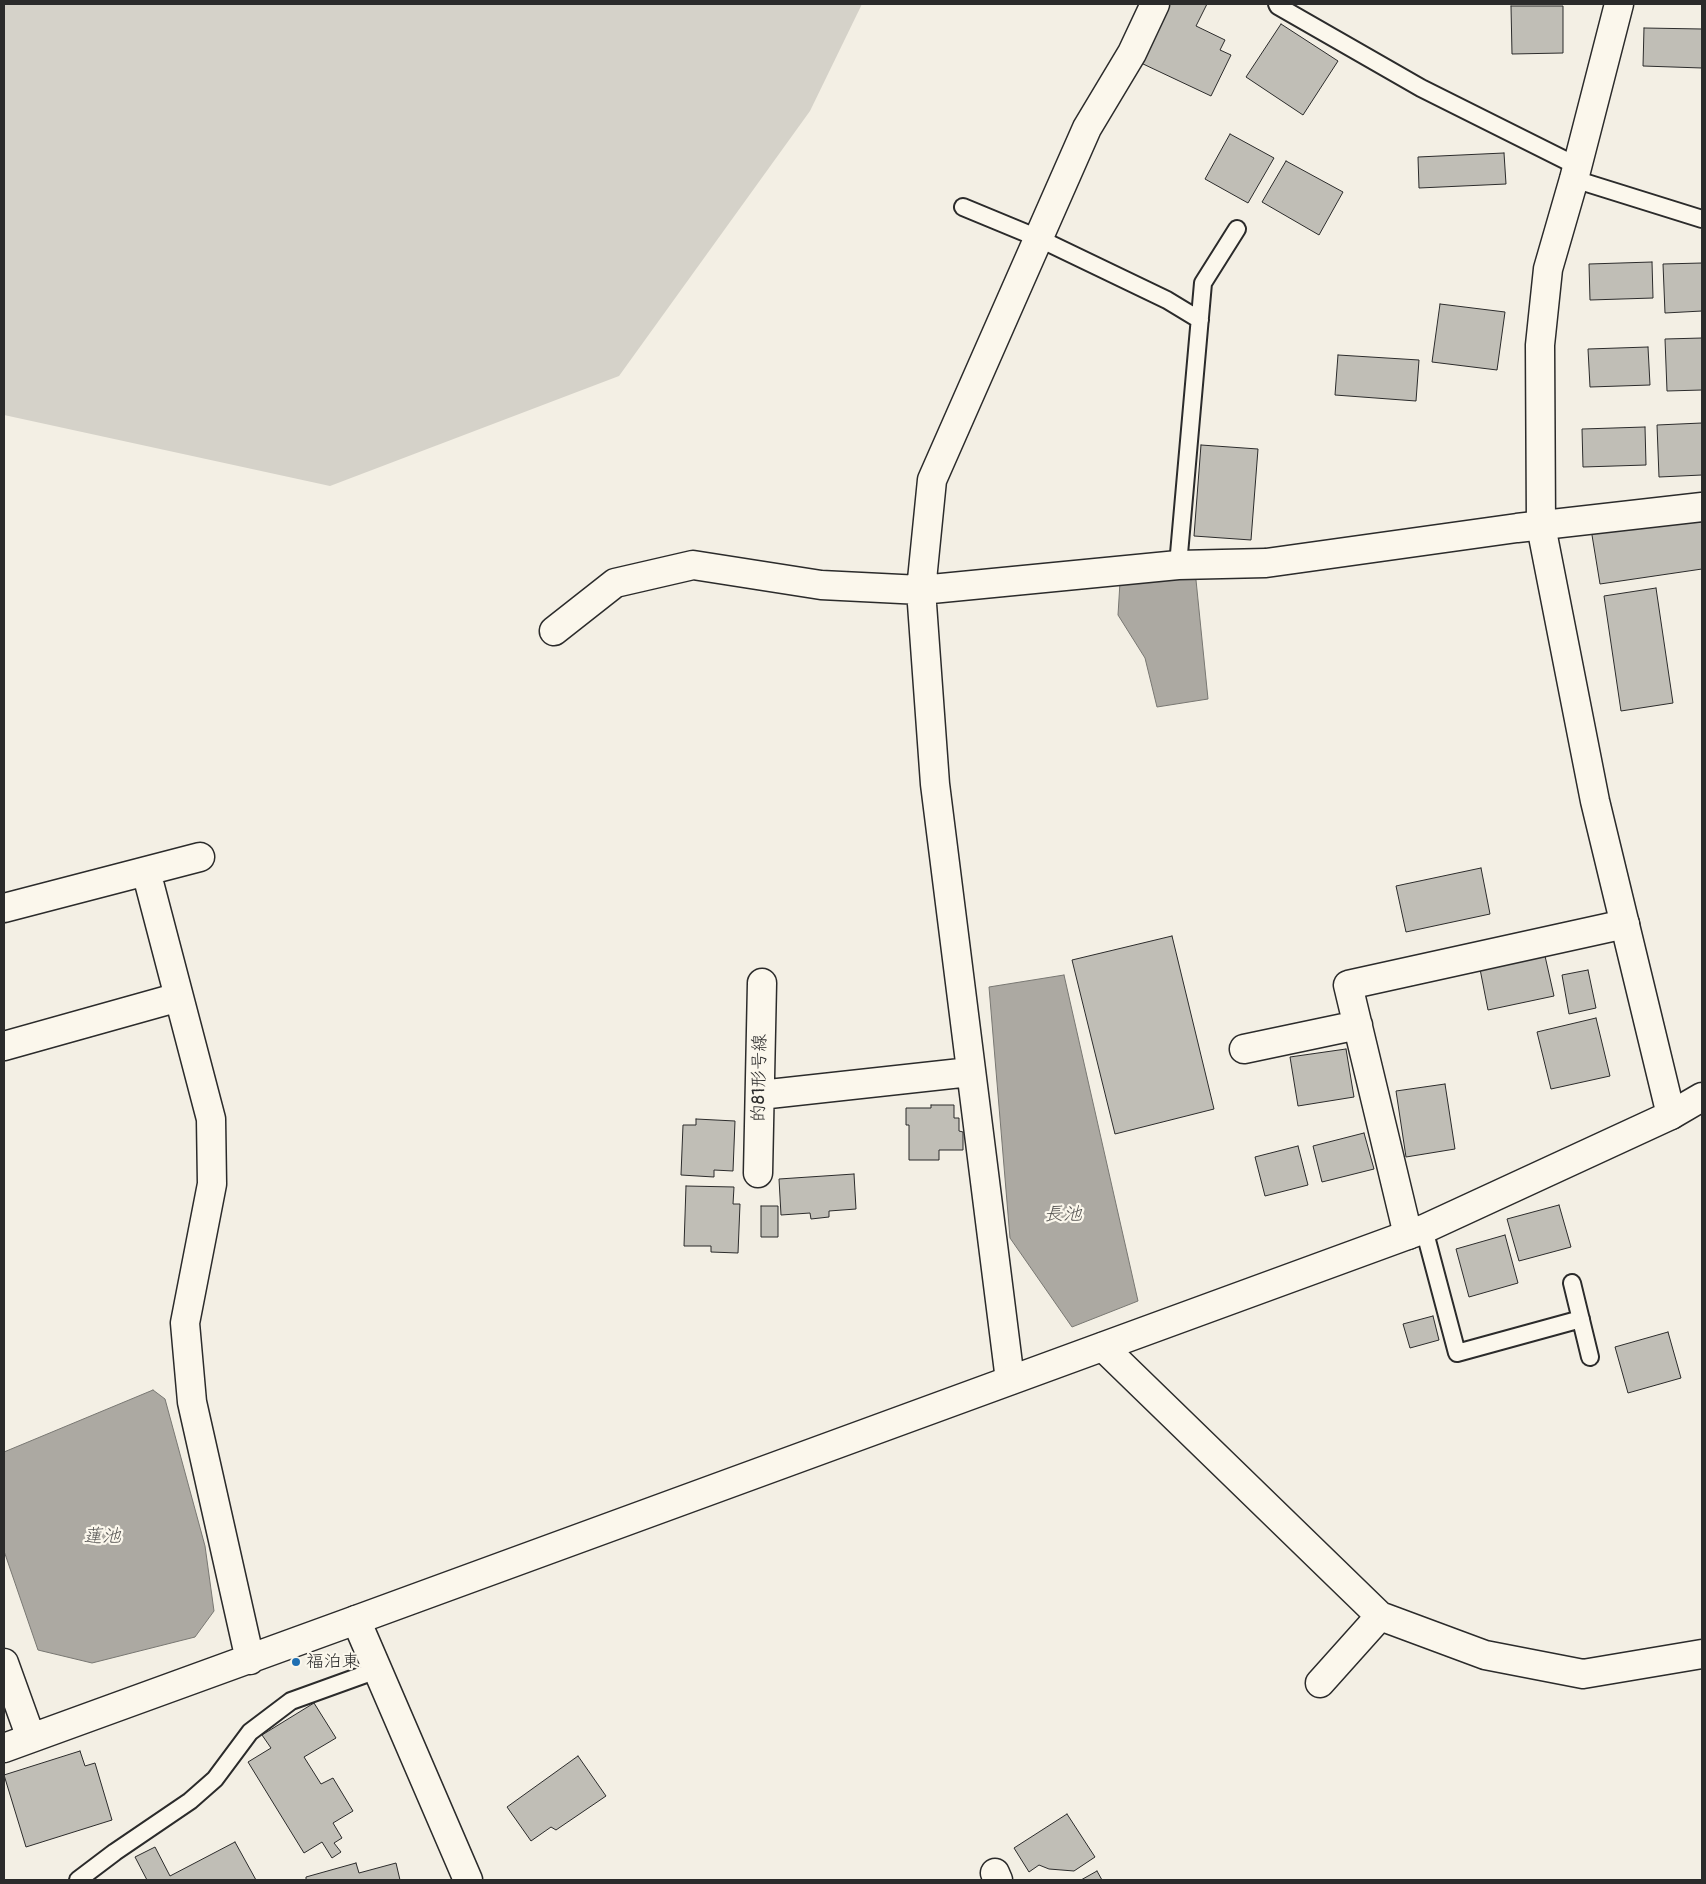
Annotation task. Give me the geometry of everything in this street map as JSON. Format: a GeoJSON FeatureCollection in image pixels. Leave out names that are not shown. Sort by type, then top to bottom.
{"type":"FeatureCollection","features":[{"type":"Feature","properties":{"kind":"street"},"geometry":{"type":"LineString","coordinates":[[1010,1380],[935,784],[921,590],[932,480],[1087,128],[1132,53],[1154,4]]}},
{"type":"Feature","properties":{"kind":"street"},"geometry":{"type":"LineString","coordinates":[[1619,4],[1576,172],[1548,268],[1540,345],[1541,526],[1595,800],[1671,1115]]}},
{"type":"Feature","properties":{"kind":"street"},"geometry":{"type":"LineString","coordinates":[[554,631],[616,583],[693,564],[821,586],[921,590],[1178,565],[1266,562],[1702,507]]}},
{"type":"Feature","properties":{"kind":"street"},"geometry":{"type":"LineString","coordinates":[[4,908],[200,856]]}},
{"type":"Feature","properties":{"kind":"street"},"geometry":{"type":"LineString","coordinates":[[146,871],[211,1120],[212,1184],[185,1323],[192,1402],[250,1660]]}},
{"type":"Feature","properties":{"kind":"street"},"geometry":{"type":"LineString","coordinates":[[1416,1232],[1348,985],[1625,924]]}},
{"type":"Feature","properties":{"kind":"street","name":"的81形号線"},"geometry":{"type":"LineString","coordinates":[[758,1173],[762,983]]}},
{"type":"Feature","properties":{"kind":"street"},"geometry":{"type":"LineString","coordinates":[[4,1046],[179,997]]}},
{"type":"Feature","properties":{"kind":"street"},"geometry":{"type":"LineString","coordinates":[[1244,1049],[1358,1025]]}},
{"type":"Feature","properties":{"kind":"street"},"geometry":{"type":"LineString","coordinates":[[760,1094],[970,1072]]}},
{"type":"Feature","properties":{"kind":"street"},"geometry":{"type":"LineString","coordinates":[[4,1748],[250,1660],[1416,1232],[1671,1115],[1702,1097]]}},
{"type":"Feature","properties":{"kind":"street"},"geometry":{"type":"LineString","coordinates":[[1103,1347],[1380,1616],[1485,1655],[1583,1674],[1702,1654]]}},
{"type":"Feature","properties":{"kind":"street"},"geometry":{"type":"LineString","coordinates":[[1320,1683],[1380,1616]]}},
{"type":"Feature","properties":{"kind":"street"},"geometry":{"type":"LineString","coordinates":[[356,1620],[468,1880]]}},
{"type":"Feature","properties":{"kind":"street"},"geometry":{"type":"LineString","coordinates":[[4,1663],[31,1738]]}},
{"type":"Feature","properties":{"kind":"lane"},"geometry":{"type":"LineString","coordinates":[[1277,4],[1421,88],[1576,172],[1702,219]]}},
{"type":"Feature","properties":{"kind":"lane"},"geometry":{"type":"LineString","coordinates":[[963,207],[1038,238],[1167,300],[1200,320]]}},
{"type":"Feature","properties":{"kind":"lane"},"geometry":{"type":"LineString","coordinates":[[1178,565],[1203,283],[1238,229]]}},
{"type":"Feature","properties":{"kind":"lane"},"geometry":{"type":"LineString","coordinates":[[1416,1232],[1457,1354],[1581,1319]]}},
{"type":"Feature","properties":{"kind":"lane"},"geometry":{"type":"LineString","coordinates":[[1572,1283],[1590,1357]]}},
{"type":"Feature","properties":{"kind":"lane"},"geometry":{"type":"LineString","coordinates":[[78,1880],[190,1800],[215,1779],[250,1732],[290,1701],[377,1670]]}},
{"type":"Feature","properties":{"kind":"shaded area"},"geometry":{"type":"Polygon","coordinates":[[[4,4],[862,4],[810,111],[619,376],[330,486],[4,415],[4,4]]]}},
{"type":"Feature","properties":{"kind":"water"},"geometry":{"type":"Polygon","coordinates":[[[1186,573],[1196,580],[1208,699],[1157,707],[1145,658],[1118,615],[1120,582],[1186,573]]]}},
{"type":"Feature","properties":{"kind":"water","name":"長池"},"geometry":{"type":"Polygon","coordinates":[[[1064,975],[1138,1301],[1072,1327],[1010,1238],[989,987],[1064,975]]]}},
{"type":"Feature","properties":{"kind":"water","name":"蓮池"},"geometry":{"type":"Polygon","coordinates":[[[153,1390],[165,1399],[205,1546],[214,1611],[195,1637],[92,1663],[38,1650],[4,1551],[4,1452],[153,1390]]]}},
{"type":"Feature","properties":{"kind":"building"},"geometry":{"type":"Polygon","coordinates":[[[1169,4],[1207,4],[1196,26],[1225,40],[1220,50],[1231,55],[1211,96],[1141,63],[1169,4]]]}},
{"type":"Feature","properties":{"kind":"building"},"geometry":{"type":"Polygon","coordinates":[[[1511,6],[1563,6],[1563,53],[1512,54],[1511,6]]]}},
{"type":"Feature","properties":{"kind":"building"},"geometry":{"type":"Polygon","coordinates":[[[1281,24],[1338,61],[1303,115],[1246,77],[1281,24]]]}},
{"type":"Feature","properties":{"kind":"building"},"geometry":{"type":"Polygon","coordinates":[[[1644,28],[1702,29],[1702,68],[1643,66],[1644,28]]]}},
{"type":"Feature","properties":{"kind":"building"},"geometry":{"type":"Polygon","coordinates":[[[1230,134],[1274,158],[1248,203],[1205,179],[1230,134]]]}},
{"type":"Feature","properties":{"kind":"building"},"geometry":{"type":"Polygon","coordinates":[[[1504,153],[1506,184],[1419,188],[1418,157],[1504,153]]]}},
{"type":"Feature","properties":{"kind":"building"},"geometry":{"type":"Polygon","coordinates":[[[1286,161],[1343,192],[1319,235],[1262,202],[1286,161]]]}},
{"type":"Feature","properties":{"kind":"building"},"geometry":{"type":"Polygon","coordinates":[[[1652,262],[1653,298],[1590,300],[1589,264],[1652,262]]]}},
{"type":"Feature","properties":{"kind":"building"},"geometry":{"type":"Polygon","coordinates":[[[1702,263],[1702,311],[1665,313],[1663,264],[1702,263]]]}},
{"type":"Feature","properties":{"kind":"building"},"geometry":{"type":"Polygon","coordinates":[[[1440,304],[1505,312],[1497,370],[1432,362],[1440,304]]]}},
{"type":"Feature","properties":{"kind":"building"},"geometry":{"type":"Polygon","coordinates":[[[1702,338],[1702,390],[1667,391],[1665,339],[1702,338]]]}},
{"type":"Feature","properties":{"kind":"building"},"geometry":{"type":"Polygon","coordinates":[[[1648,347],[1650,385],[1590,387],[1588,349],[1648,347]]]}},
{"type":"Feature","properties":{"kind":"building"},"geometry":{"type":"Polygon","coordinates":[[[1338,355],[1419,360],[1416,401],[1335,395],[1338,355]]]}},
{"type":"Feature","properties":{"kind":"building"},"geometry":{"type":"Polygon","coordinates":[[[1702,423],[1702,475],[1659,477],[1657,425],[1702,423]]]}},
{"type":"Feature","properties":{"kind":"building"},"geometry":{"type":"Polygon","coordinates":[[[1645,427],[1646,465],[1583,467],[1582,429],[1645,427]]]}},
{"type":"Feature","properties":{"kind":"building"},"geometry":{"type":"Polygon","coordinates":[[[1201,445],[1258,449],[1251,540],[1194,536],[1201,445]]]}},
{"type":"Feature","properties":{"kind":"building"},"geometry":{"type":"Polygon","coordinates":[[[1702,513],[1702,569],[1600,584],[1591,529],[1702,513]]]}},
{"type":"Feature","properties":{"kind":"building"},"geometry":{"type":"Polygon","coordinates":[[[1656,588],[1673,703],[1621,711],[1604,596],[1656,588]]]}},
{"type":"Feature","properties":{"kind":"building"},"geometry":{"type":"Polygon","coordinates":[[[1481,868],[1490,914],[1406,932],[1396,886],[1481,868]]]}},
{"type":"Feature","properties":{"kind":"building"},"geometry":{"type":"Polygon","coordinates":[[[1172,936],[1214,1109],[1115,1134],[1072,960],[1172,936]]]}},
{"type":"Feature","properties":{"kind":"building"},"geometry":{"type":"Polygon","coordinates":[[[1545,956],[1554,996],[1488,1010],[1480,969],[1545,956]]]}},
{"type":"Feature","properties":{"kind":"building"},"geometry":{"type":"Polygon","coordinates":[[[1588,970],[1596,1008],[1569,1014],[1562,975],[1588,970]]]}},
{"type":"Feature","properties":{"kind":"building"},"geometry":{"type":"Polygon","coordinates":[[[1596,1018],[1610,1076],[1551,1089],[1537,1032],[1596,1018]]]}},
{"type":"Feature","properties":{"kind":"building"},"geometry":{"type":"Polygon","coordinates":[[[1346,1049],[1354,1097],[1298,1106],[1290,1057],[1346,1049]]]}},
{"type":"Feature","properties":{"kind":"building"},"geometry":{"type":"Polygon","coordinates":[[[1445,1084],[1455,1149],[1406,1157],[1396,1091],[1445,1084]]]}},
{"type":"Feature","properties":{"kind":"building"},"geometry":{"type":"Polygon","coordinates":[[[931,1105],[954,1105],[954,1118],[959,1118],[959,1131],[963,1132],[963,1150],[939,1150],[939,1160],[909,1160],[909,1125],[906,1125],[906,1108],[931,1108],[931,1105]]]}},
{"type":"Feature","properties":{"kind":"building"},"geometry":{"type":"Polygon","coordinates":[[[696,1119],[735,1121],[733,1171],[714,1170],[714,1177],[681,1175],[683,1125],[696,1125],[696,1119]]]}},
{"type":"Feature","properties":{"kind":"building"},"geometry":{"type":"Polygon","coordinates":[[[1364,1133],[1374,1169],[1322,1182],[1313,1146],[1364,1133]]]}},
{"type":"Feature","properties":{"kind":"building"},"geometry":{"type":"Polygon","coordinates":[[[1298,1146],[1308,1185],[1265,1196],[1255,1157],[1298,1146]]]}},
{"type":"Feature","properties":{"kind":"building"},"geometry":{"type":"Polygon","coordinates":[[[854,1174],[856,1209],[829,1211],[829,1217],[811,1219],[810,1213],[781,1215],[779,1179],[854,1174]]]}},
{"type":"Feature","properties":{"kind":"building"},"geometry":{"type":"Polygon","coordinates":[[[686,1186],[734,1187],[733,1204],[740,1204],[738,1253],[711,1252],[711,1246],[684,1246],[686,1186]]]}},
{"type":"Feature","properties":{"kind":"building"},"geometry":{"type":"Polygon","coordinates":[[[1559,1205],[1571,1247],[1519,1261],[1507,1219],[1559,1205]]]}},
{"type":"Feature","properties":{"kind":"building"},"geometry":{"type":"Polygon","coordinates":[[[761,1206],[778,1206],[778,1237],[761,1237],[761,1206]]]}},
{"type":"Feature","properties":{"kind":"building"},"geometry":{"type":"Polygon","coordinates":[[[1505,1235],[1518,1283],[1469,1297],[1456,1249],[1505,1235]]]}},
{"type":"Feature","properties":{"kind":"building"},"geometry":{"type":"Polygon","coordinates":[[[1433,1316],[1439,1340],[1410,1348],[1403,1324],[1433,1316]]]}},
{"type":"Feature","properties":{"kind":"building"},"geometry":{"type":"Polygon","coordinates":[[[1668,1332],[1681,1378],[1628,1393],[1615,1347],[1668,1332]]]}},
{"type":"Feature","properties":{"kind":"building"},"geometry":{"type":"Polygon","coordinates":[[[314,1703],[336,1738],[304,1757],[321,1784],[333,1778],[353,1811],[333,1823],[342,1838],[334,1843],[341,1852],[332,1858],[322,1842],[304,1853],[248,1762],[271,1748],[262,1735],[314,1703]]]}},
{"type":"Feature","properties":{"kind":"building"},"geometry":{"type":"Polygon","coordinates":[[[80,1751],[85,1766],[95,1763],[112,1820],[26,1847],[4,1775],[80,1751]]]}},
{"type":"Feature","properties":{"kind":"building"},"geometry":{"type":"Polygon","coordinates":[[[578,1756],[606,1796],[556,1830],[551,1827],[531,1841],[507,1807],[578,1756]]]}},
{"type":"Feature","properties":{"kind":"building"},"geometry":{"type":"Polygon","coordinates":[[[1067,1814],[1095,1857],[1074,1871],[1049,1869],[1039,1865],[1029,1872],[1014,1848],[1067,1814]]]}},
{"type":"Feature","properties":{"kind":"building"},"geometry":{"type":"Polygon","coordinates":[[[235,1842],[256,1880],[147,1880],[135,1857],[155,1847],[170,1876],[235,1842]]]}},
{"type":"Feature","properties":{"kind":"building"},"geometry":{"type":"Polygon","coordinates":[[[356,1863],[359,1873],[396,1863],[400,1880],[306,1880],[306,1877],[356,1863]]]}},
{"type":"Feature","properties":{"kind":"building"},"geometry":{"type":"Polygon","coordinates":[[[1097,1871],[1102,1880],[1081,1880],[1097,1871]]]}},
{"type":"Feature","properties":{"kind":"place","name":"福泊東"},"geometry":{"type":"Point","coordinates":[296,1662]}}]}
